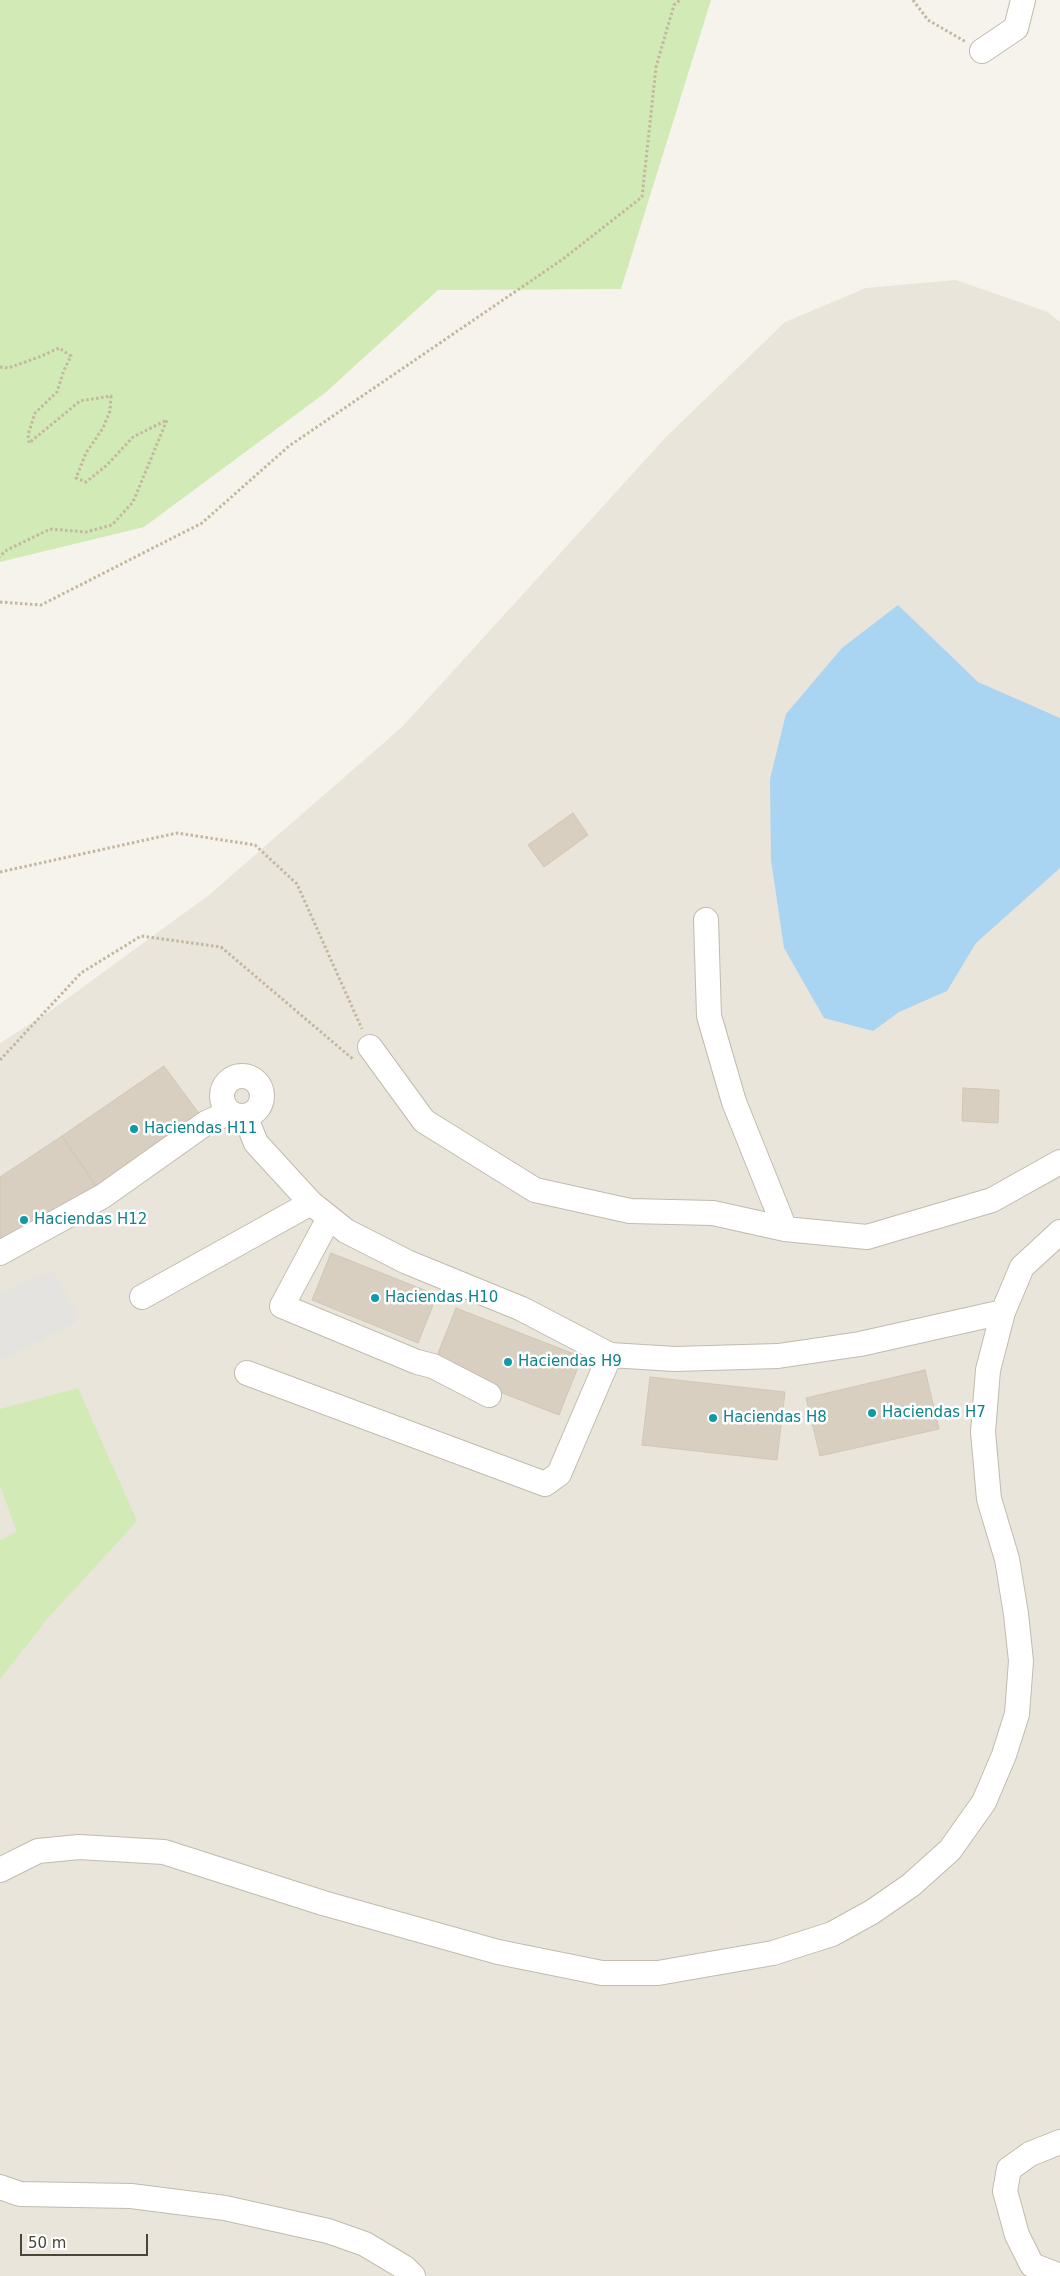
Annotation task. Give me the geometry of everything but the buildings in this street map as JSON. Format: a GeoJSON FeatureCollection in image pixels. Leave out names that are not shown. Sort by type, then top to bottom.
{"type":"FeatureCollection","features":[{"type":"Feature","properties":{"kind":"street"},"geometry":{"type":"LineString","coordinates":[[982,52],[1016,28],[1023,0]]}},
{"type":"Feature","properties":{"kind":"street"},"geometry":{"type":"LineString","coordinates":[[706,920],[709,1016],[734,1102],[785,1230]]}},
{"type":"Feature","properties":{"kind":"street"},"geometry":{"type":"LineString","coordinates":[[364,1055],[424,1121],[535,1190],[630,1211],[713,1213],[785,1230],[867,1237],[992,1200],[1060,1162]]}},
{"type":"Feature","properties":{"kind":"street"},"geometry":{"type":"LineString","coordinates":[[0,1253],[103,1196],[206,1123],[238,1114],[256,1143],[311,1203],[346,1231],[407,1262],[522,1309],[610,1355],[675,1359],[778,1356],[860,1344],[1003,1312]]}},
{"type":"Feature","properties":{"kind":"street"},"geometry":{"type":"LineString","coordinates":[[142,1297],[311,1203]]}},
{"type":"Feature","properties":{"kind":"street"},"geometry":{"type":"LineString","coordinates":[[330,1218],[282,1306],[417,1362],[434,1366],[489,1395]]}},
{"type":"Feature","properties":{"kind":"street"},"geometry":{"type":"LineString","coordinates":[[0,1870],[38,1851],[46,1850],[79,1847],[164,1852],[324,1903],[498,1952],[602,1973],[658,1973],[773,1953],[832,1934],[872,1912],[911,1885],[950,1850],[984,1802],[1004,1755],[1017,1714],[1020,1661],[1016,1614],[1007,1559],[989,1499],[983,1432],[988,1370],[1003,1312],[1022,1267],[1060,1232]]}},
{"type":"Feature","properties":{"kind":"street"},"geometry":{"type":"LineString","coordinates":[[247,1373],[545,1484],[559,1474],[610,1355]]}},
{"type":"Feature","properties":{"kind":"street"},"geometry":{"type":"LineString","coordinates":[[1060,2142],[1030,2154],[1009,2169],[1005,2191],[1017,2235],[1032,2265],[1060,2276]]}},
{"type":"Feature","properties":{"kind":"street"},"geometry":{"type":"LineString","coordinates":[[0,2187],[20,2194],[130,2196],[235,2210],[328,2231],[365,2244],[405,2268],[413,2276]]}},
{"type":"Feature","properties":{"kind":"path"},"geometry":{"type":"LineString","coordinates":[[0,602],[41,605],[202,524],[289,446],[563,259],[642,197],[656,67],[674,5],[680,0]]}},
{"type":"Feature","properties":{"kind":"path"},"geometry":{"type":"LineString","coordinates":[[913,0],[928,20],[982,52]]}},
{"type":"Feature","properties":{"kind":"path"},"geometry":{"type":"LineString","coordinates":[[0,368],[8,368],[39,358],[59,348],[71,356],[57,392],[35,413],[28,436],[30,443],[80,401],[111,396],[110,411],[103,428],[86,453],[76,478],[86,482],[107,465],[133,437],[167,420],[133,502],[112,526],[86,532],[50,529],[5,550],[0,557]]}},
{"type":"Feature","properties":{"kind":"path"},"geometry":{"type":"LineString","coordinates":[[0,872],[177,833],[255,845],[297,884],[364,1055]]}},
{"type":"Feature","properties":{"kind":"path"},"geometry":{"type":"LineString","coordinates":[[0,1060],[81,973],[141,936],[221,947],[364,1055]]}},
{"type":"Feature","properties":{"kind":"shaded area"},"geometry":{"type":"Polygon","coordinates":[[[956,280],[1048,312],[1060,322],[1060,2276],[0,2276],[0,1043],[46,1014],[209,895],[402,727],[666,437],[785,322],[866,288],[956,280]]]}},
{"type":"Feature","properties":{"kind":"shaded area"},"geometry":{"type":"Polygon","coordinates":[[[52,1270],[76,1311],[76,1322],[0,1361],[0,1293],[52,1270]]]}},
{"type":"Feature","properties":{"kind":"green space"},"geometry":{"type":"Polygon","coordinates":[[[0,0],[711,0],[621,289],[438,290],[325,393],[144,527],[0,562],[0,0]]]}},
{"type":"Feature","properties":{"kind":"green space"},"geometry":{"type":"Polygon","coordinates":[[[78,1388],[137,1521],[49,1617],[0,1679],[0,1540],[17,1532],[0,1485],[0,1409],[78,1388]]]}},
{"type":"Feature","properties":{"kind":"water"},"geometry":{"type":"Polygon","coordinates":[[[898,605],[978,682],[1060,718],[1060,868],[976,943],[947,991],[899,1012],[873,1031],[824,1018],[784,948],[771,860],[770,779],[786,714],[842,648],[898,605]]]}},
{"type":"Feature","properties":{"kind":"place","name":"Haciendas H11"},"geometry":{"type":"Point","coordinates":[134,1129]}},
{"type":"Feature","properties":{"kind":"place","name":"Haciendas H12"},"geometry":{"type":"Point","coordinates":[24,1220]}},
{"type":"Feature","properties":{"kind":"place","name":"Haciendas H10"},"geometry":{"type":"Point","coordinates":[375,1298]}},
{"type":"Feature","properties":{"kind":"place","name":"Haciendas H9"},"geometry":{"type":"Point","coordinates":[508,1362]}},
{"type":"Feature","properties":{"kind":"place","name":"Haciendas H7"},"geometry":{"type":"Point","coordinates":[872,1413]}},
{"type":"Feature","properties":{"kind":"place","name":"Haciendas H8"},"geometry":{"type":"Point","coordinates":[713,1418]}}]}
